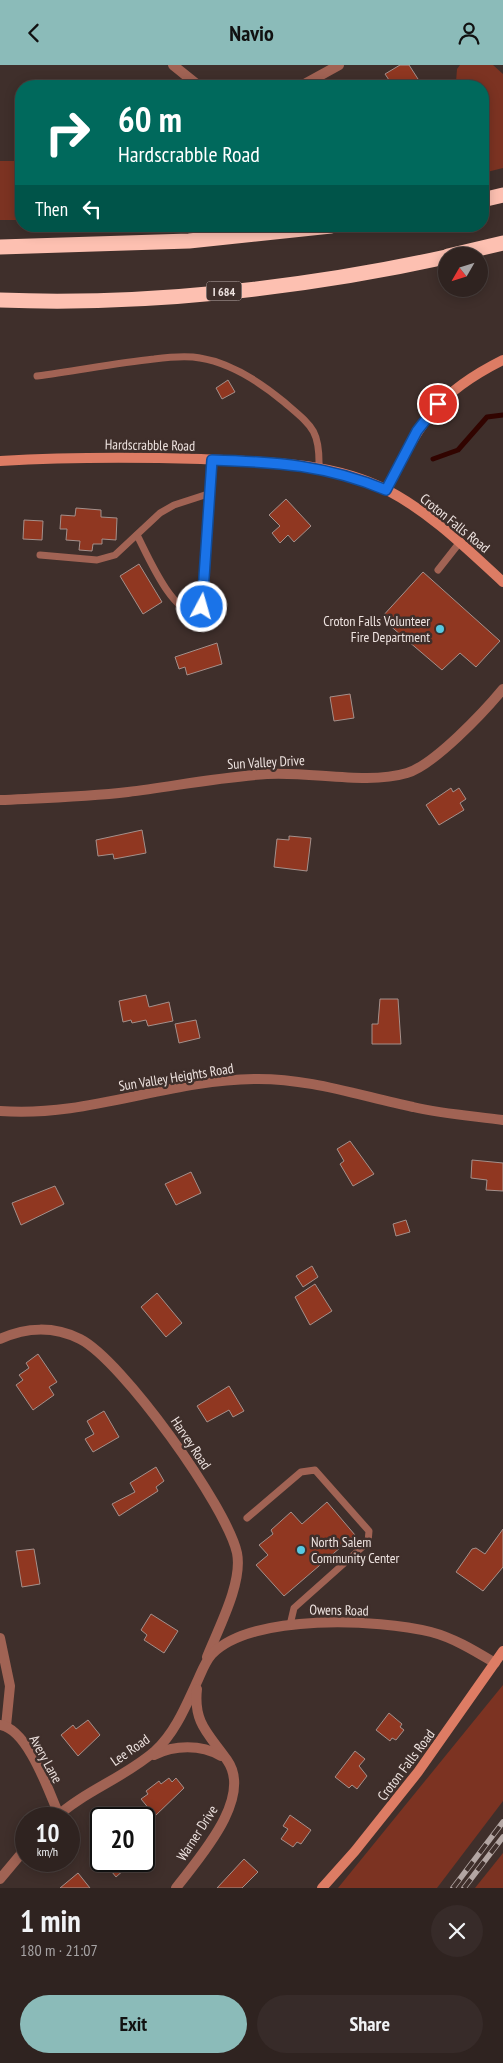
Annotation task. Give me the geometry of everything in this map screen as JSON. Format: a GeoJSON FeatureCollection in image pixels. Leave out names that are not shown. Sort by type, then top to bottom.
{"type":"FeatureCollection","features":[{"type":"Feature","properties":{"kind":"highway"},"geometry":{"type":"LineString","coordinates":[[489,198],[503,195]]}},
{"type":"Feature","properties":{"kind":"highway"},"geometry":{"type":"LineString","coordinates":[[0,247],[190,241],[275,232]]}},
{"type":"Feature","properties":{"kind":"highway","name":"I 684"},"geometry":{"type":"LineString","coordinates":[[486,247],[503,243]]}},
{"type":"Feature","properties":{"kind":"highway","name":"I 684"},"geometry":{"type":"LineString","coordinates":[[0,301],[134,298],[247,289],[362,273],[438,258]]}},
{"type":"Feature","properties":{"kind":"main road"},"geometry":{"type":"LineString","coordinates":[[386,490],[430,411],[461,383],[503,360]]}},
{"type":"Feature","properties":{"kind":"main road","name":"Hardscrabble Road"},"geometry":{"type":"LineString","coordinates":[[0,461],[72,457],[270,462],[319,468],[361,479],[386,490]]}},
{"type":"Feature","properties":{"kind":"main road","name":"Croton Falls Road"},"geometry":{"type":"LineString","coordinates":[[386,490],[413,505],[460,542],[503,582]]}},
{"type":"Feature","properties":{"kind":"main road","name":"Croton Falls Road"},"geometry":{"type":"LineString","coordinates":[[322,1888],[355,1851],[418,1772],[503,1651]]}},
{"type":"Feature","properties":{"kind":"street"},"geometry":{"type":"LineString","coordinates":[[173,65],[191,80]]}},
{"type":"Feature","properties":{"kind":"street"},"geometry":{"type":"LineString","coordinates":[[312,80],[339,65]]}},
{"type":"Feature","properties":{"kind":"street","name":"Sun Valley Drive"},"geometry":{"type":"LineString","coordinates":[[0,800],[117,793],[267,773],[368,777],[406,773],[431,760],[503,689]]}},
{"type":"Feature","properties":{"kind":"street","name":"Sun Valley Heights Road"},"geometry":{"type":"LineString","coordinates":[[0,1111],[24,1113],[58,1111],[214,1082],[284,1079],[320,1084],[414,1107],[503,1119]]}},
{"type":"Feature","properties":{"kind":"street","name":"Harvey Road"},"geometry":{"type":"LineString","coordinates":[[0,1339],[27,1330],[47,1329],[66,1333],[82,1340],[121,1375],[146,1403],[192,1468],[222,1520],[237,1553],[238,1570],[234,1587],[205,1663]]}},
{"type":"Feature","properties":{"kind":"street","name":"Owens Road"},"geometry":{"type":"LineString","coordinates":[[197,1681],[205,1663],[212,1654],[231,1641],[257,1632],[290,1625],[340,1622],[430,1632],[450,1638],[495,1663]]}},
{"type":"Feature","properties":{"kind":"street"},"geometry":{"type":"LineString","coordinates":[[0,1637],[10,1686],[3,1725]]}},
{"type":"Feature","properties":{"kind":"street","name":"Lee Road"},"geometry":{"type":"LineString","coordinates":[[71,1807],[141,1761],[165,1740],[185,1709],[197,1681]]}},
{"type":"Feature","properties":{"kind":"street","name":"Warner Drive"},"geometry":{"type":"LineString","coordinates":[[176,1888],[204,1852],[227,1815],[234,1785],[234,1772],[228,1761],[204,1732],[198,1716],[196,1699],[197,1681]]}},
{"type":"Feature","properties":{"kind":"street","name":"Avery Lane"},"geometry":{"type":"LineString","coordinates":[[3,1725],[20,1738],[30,1752],[40,1769],[53,1807]]}},
{"type":"Feature","properties":{"kind":"street"},"geometry":{"type":"LineString","coordinates":[[141,1761],[162,1751],[182,1747],[202,1748],[228,1761]]}},
{"type":"Feature","properties":{"kind":"street"},"geometry":{"type":"LineString","coordinates":[[0,1879],[15,1861]]}},
{"type":"Feature","properties":{"kind":"lane"},"geometry":{"type":"LineString","coordinates":[[37,376],[171,357],[200,357],[249,376],[266,387],[305,420],[315,433],[319,445],[319,468]]}},
{"type":"Feature","properties":{"kind":"lane"},"geometry":{"type":"LineString","coordinates":[[136,535],[172,598],[184,610],[196,612],[204,603],[212,460]]}},
{"type":"Feature","properties":{"kind":"lane"},"geometry":{"type":"LineString","coordinates":[[40,555],[98,560],[115,555],[160,513],[174,505],[211,493]]}},
{"type":"Feature","properties":{"kind":"lane"},"geometry":{"type":"LineString","coordinates":[[438,570],[460,542]]}},
{"type":"Feature","properties":{"kind":"lane"},"geometry":{"type":"LineString","coordinates":[[247,1518],[301,1472],[315,1470],[369,1531],[368,1542],[294,1608],[290,1625]]}},
{"type":"Feature","properties":{"kind":"shaded area"},"geometry":{"type":"Polygon","coordinates":[[[460,65],[493,65],[503,74],[503,168],[489,172],[489,80],[456,80],[457,69],[460,65]]]}},
{"type":"Feature","properties":{"kind":"shaded area"},"geometry":{"type":"Polygon","coordinates":[[[0,161],[15,161],[15,220],[0,220],[0,161]]]}},
{"type":"Feature","properties":{"kind":"shaded area"},"geometry":{"type":"Polygon","coordinates":[[[503,1685],[503,1801],[437,1888],[338,1888],[503,1685]]]}},
{"type":"Feature","properties":{"kind":"shaded area"},"geometry":{"type":"Polygon","coordinates":[[[503,1853],[503,1888],[475,1888],[503,1853]]]}},
{"type":"Feature","properties":{"kind":"building"},"geometry":{"type":"Polygon","coordinates":[[[400,65],[409,65],[418,79],[389,80],[385,74],[400,65]]]}},
{"type":"Feature","properties":{"kind":"building"},"geometry":{"type":"Polygon","coordinates":[[[228,380],[235,392],[222,399],[216,388],[228,380]]]}},
{"type":"Feature","properties":{"kind":"building"},"geometry":{"type":"Polygon","coordinates":[[[286,499],[311,526],[294,542],[288,535],[280,543],[272,533],[280,526],[269,515],[286,499]]]}},
{"type":"Feature","properties":{"kind":"building"},"geometry":{"type":"Polygon","coordinates":[[[76,508],[101,510],[101,517],[117,518],[116,540],[102,539],[102,544],[93,544],[92,551],[79,550],[80,541],[66,540],[67,529],[60,529],[61,515],[75,516],[76,508]]]}},
{"type":"Feature","properties":{"kind":"building"},"geometry":{"type":"Polygon","coordinates":[[[24,520],[43,521],[42,540],[23,539],[24,520]]]}},
{"type":"Feature","properties":{"kind":"building"},"geometry":{"type":"Polygon","coordinates":[[[139,564],[162,602],[143,614],[120,576],[139,564]]]}},
{"type":"Feature","properties":{"kind":"building","name":"Croton Falls Volunteer Fire Department"},"geometry":{"type":"Polygon","coordinates":[[[423,572],[500,641],[476,667],[460,653],[442,670],[381,618],[423,572]]]}},
{"type":"Feature","properties":{"kind":"building"},"geometry":{"type":"Polygon","coordinates":[[[217,643],[222,664],[187,675],[185,667],[179,669],[175,657],[217,643]]]}},
{"type":"Feature","properties":{"kind":"building"},"geometry":{"type":"Polygon","coordinates":[[[350,694],[354,718],[334,721],[330,697],[350,694]]]}},
{"type":"Feature","properties":{"kind":"building"},"geometry":{"type":"Polygon","coordinates":[[[451,788],[453,792],[459,788],[466,799],[460,803],[464,810],[439,825],[426,805],[451,788]]]}},
{"type":"Feature","properties":{"kind":"building"},"geometry":{"type":"Polygon","coordinates":[[[142,830],[146,853],[114,859],[113,854],[98,856],[96,840],[142,830]]]}},
{"type":"Feature","properties":{"kind":"building"},"geometry":{"type":"Polygon","coordinates":[[[289,836],[311,838],[307,871],[274,867],[277,839],[289,840],[289,836]]]}},
{"type":"Feature","properties":{"kind":"building"},"geometry":{"type":"Polygon","coordinates":[[[146,995],[149,1007],[169,1002],[173,1021],[148,1026],[146,1020],[132,1023],[131,1020],[123,1022],[119,1001],[146,995]]]}},
{"type":"Feature","properties":{"kind":"building"},"geometry":{"type":"Polygon","coordinates":[[[380,999],[398,999],[401,1044],[372,1044],[372,1024],[378,1024],[380,999]]]}},
{"type":"Feature","properties":{"kind":"building"},"geometry":{"type":"Polygon","coordinates":[[[196,1020],[200,1038],[179,1043],[175,1024],[196,1020]]]}},
{"type":"Feature","properties":{"kind":"building"},"geometry":{"type":"Polygon","coordinates":[[[350,1141],[374,1174],[353,1186],[340,1164],[344,1161],[337,1149],[350,1141]]]}},
{"type":"Feature","properties":{"kind":"building"},"geometry":{"type":"Polygon","coordinates":[[[472,1160],[503,1163],[503,1191],[486,1190],[487,1180],[471,1178],[472,1160]]]}},
{"type":"Feature","properties":{"kind":"building"},"geometry":{"type":"Polygon","coordinates":[[[191,1172],[201,1193],[176,1205],[165,1184],[191,1172]]]}},
{"type":"Feature","properties":{"kind":"building"},"geometry":{"type":"Polygon","coordinates":[[[55,1186],[64,1204],[21,1225],[12,1203],[55,1186]]]}},
{"type":"Feature","properties":{"kind":"building"},"geometry":{"type":"Polygon","coordinates":[[[406,1220],[410,1232],[396,1236],[393,1224],[406,1220]]]}},
{"type":"Feature","properties":{"kind":"building"},"geometry":{"type":"Polygon","coordinates":[[[312,1266],[318,1277],[303,1287],[296,1276],[312,1266]]]}},
{"type":"Feature","properties":{"kind":"building"},"geometry":{"type":"Polygon","coordinates":[[[315,1284],[332,1311],[310,1325],[295,1297],[315,1284]]]}},
{"type":"Feature","properties":{"kind":"building"},"geometry":{"type":"Polygon","coordinates":[[[157,1293],[182,1323],[166,1337],[141,1307],[157,1293]]]}},
{"type":"Feature","properties":{"kind":"building"},"geometry":{"type":"Polygon","coordinates":[[[38,1354],[57,1382],[49,1387],[54,1395],[33,1410],[16,1385],[23,1380],[19,1375],[29,1368],[26,1363],[38,1354]]]}},
{"type":"Feature","properties":{"kind":"building"},"geometry":{"type":"Polygon","coordinates":[[[229,1386],[244,1411],[233,1417],[229,1410],[207,1422],[197,1406],[229,1386]]]}},
{"type":"Feature","properties":{"kind":"building"},"geometry":{"type":"Polygon","coordinates":[[[104,1411],[119,1437],[93,1452],[85,1439],[94,1434],[87,1421],[104,1411]]]}},
{"type":"Feature","properties":{"kind":"building"},"geometry":{"type":"Polygon","coordinates":[[[156,1467],[164,1481],[156,1487],[158,1491],[119,1516],[112,1504],[135,1492],[130,1483],[156,1467]]]}},
{"type":"Feature","properties":{"kind":"building","name":"North Salem Community Center"},"geometry":{"type":"Polygon","coordinates":[[[327,1502],[355,1535],[284,1596],[256,1565],[268,1555],[259,1545],[273,1534],[271,1530],[291,1512],[302,1524],[327,1502]]]}},
{"type":"Feature","properties":{"kind":"building"},"geometry":{"type":"Polygon","coordinates":[[[503,1529],[503,1567],[483,1591],[456,1572],[472,1549],[476,1548],[485,1554],[503,1529]]]}},
{"type":"Feature","properties":{"kind":"building"},"geometry":{"type":"Polygon","coordinates":[[[34,1549],[40,1584],[22,1587],[16,1551],[34,1549]]]}},
{"type":"Feature","properties":{"kind":"building"},"geometry":{"type":"Polygon","coordinates":[[[151,1614],[178,1631],[164,1653],[144,1640],[147,1635],[141,1630],[151,1614]]]}},
{"type":"Feature","properties":{"kind":"building"},"geometry":{"type":"Polygon","coordinates":[[[389,1713],[402,1724],[400,1727],[404,1730],[396,1740],[392,1738],[390,1741],[376,1730],[389,1713]]]}},
{"type":"Feature","properties":{"kind":"building"},"geometry":{"type":"Polygon","coordinates":[[[88,1720],[100,1735],[78,1756],[61,1735],[73,1725],[76,1729],[88,1720]]]}},
{"type":"Feature","properties":{"kind":"building"},"geometry":{"type":"Polygon","coordinates":[[[355,1751],[365,1759],[359,1766],[367,1776],[357,1789],[352,1785],[349,1788],[335,1777],[355,1751]]]}},
{"type":"Feature","properties":{"kind":"building"},"geometry":{"type":"Polygon","coordinates":[[[169,1778],[172,1782],[176,1778],[184,1788],[155,1816],[155,1807],[148,1807],[141,1799],[148,1794],[146,1791],[159,1781],[161,1784],[169,1778]]]}},
{"type":"Feature","properties":{"kind":"building"},"geometry":{"type":"Polygon","coordinates":[[[290,1815],[311,1830],[301,1844],[297,1842],[293,1847],[281,1839],[288,1829],[283,1826],[290,1815]]]}},
{"type":"Feature","properties":{"kind":"building"},"geometry":{"type":"Polygon","coordinates":[[[244,1859],[258,1872],[242,1888],[217,1888],[244,1859]]]}},
{"type":"Feature","properties":{"kind":"building"},"geometry":{"type":"Polygon","coordinates":[[[112,1872],[122,1872],[116,1877],[112,1872]]]}},
{"type":"Feature","properties":{"kind":"building"},"geometry":{"type":"Polygon","coordinates":[[[78,1873],[90,1888],[60,1888],[78,1873]]]}},
{"type":"Feature","properties":{"kind":"waterway"},"geometry":{"type":"LineString","coordinates":[[433,459],[458,450],[487,417],[503,415]]}},
{"type":"Feature","properties":{"kind":"railway"},"geometry":{"type":"LineString","coordinates":[[453,1888],[503,1822]]}},
{"type":"Feature","properties":{"kind":"railway"},"geometry":{"type":"LineString","coordinates":[[464,1888],[503,1837]]}},
{"type":"Feature","properties":{"kind":"place","name":"Croton Falls Volunteer Fire Department"},"geometry":{"type":"Point","coordinates":[440,629]}},
{"type":"Feature","properties":{"kind":"place","name":"North Salem Community Center"},"geometry":{"type":"Point","coordinates":[301,1550]}},
{"type":"Feature","properties":{"kind":"route"},"geometry":{"type":"LineString","coordinates":[[202,607],[204,603],[212,460],[304,465],[361,479],[386,490],[417,431],[430,411],[438,404]]}}]}
